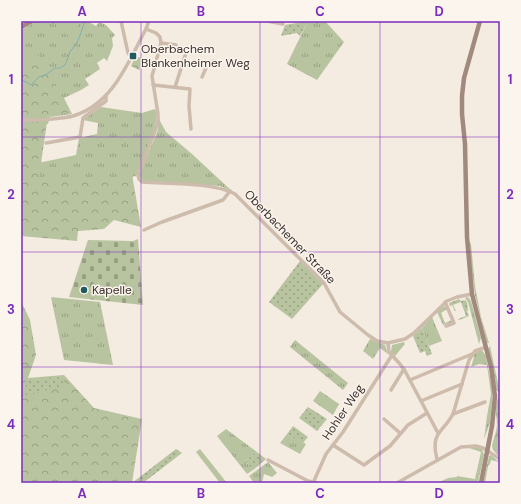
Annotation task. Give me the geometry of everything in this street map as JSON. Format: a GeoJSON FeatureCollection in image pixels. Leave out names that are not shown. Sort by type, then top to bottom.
{"type":"FeatureCollection","features":[{"type":"Feature","properties":{"kind":"street"},"geometry":{"type":"LineString","coordinates":[[21,27],[32,21]]}},
{"type":"Feature","properties":{"kind":"street"},"geometry":{"type":"LineString","coordinates":[[120,21],[128,52],[131,57]]}},
{"type":"Feature","properties":{"kind":"street"},"geometry":{"type":"LineString","coordinates":[[21,120],[43,120],[74,116],[93,107],[106,96],[117,83],[149,21]]}},
{"type":"Feature","properties":{"kind":"street"},"geometry":{"type":"LineString","coordinates":[[267,21],[283,24]]}},
{"type":"Feature","properties":{"kind":"street"},"geometry":{"type":"LineString","coordinates":[[480,21],[464,78],[462,96],[466,160],[467,237],[472,294],[497,395],[480,483]]}},
{"type":"Feature","properties":{"kind":"street"},"geometry":{"type":"LineString","coordinates":[[144,230],[223,200],[230,191],[211,187],[142,182],[139,179],[138,175],[158,123],[153,72],[161,43],[158,35],[146,29]]}},
{"type":"Feature","properties":{"kind":"street"},"geometry":{"type":"LineString","coordinates":[[161,43],[176,45]]}},
{"type":"Feature","properties":{"kind":"street"},"geometry":{"type":"LineString","coordinates":[[175,87],[186,53]]}},
{"type":"Feature","properties":{"kind":"street"},"geometry":{"type":"LineString","coordinates":[[183,66],[199,63],[204,65],[214,61]]}},
{"type":"Feature","properties":{"kind":"street"},"geometry":{"type":"LineString","coordinates":[[202,76],[206,68],[204,65]]}},
{"type":"Feature","properties":{"kind":"street"},"geometry":{"type":"LineString","coordinates":[[153,84],[190,89],[189,106],[191,129]]}},
{"type":"Feature","properties":{"kind":"street"},"geometry":{"type":"LineString","coordinates":[[46,143],[80,137],[84,118],[106,101],[106,96]]}},
{"type":"Feature","properties":{"kind":"street","name":"Oberbachemer Straße"},"geometry":{"type":"LineString","coordinates":[[230,191],[237,195],[324,283],[340,312],[372,338],[388,343]]}},
{"type":"Feature","properties":{"kind":"street"},"geometry":{"type":"LineString","coordinates":[[438,433],[404,369],[389,352],[388,343],[397,342],[408,337],[446,302],[457,296],[472,294]]}},
{"type":"Feature","properties":{"kind":"street"},"geometry":{"type":"LineString","coordinates":[[446,302],[454,322],[446,326]]}},
{"type":"Feature","properties":{"kind":"street"},"geometry":{"type":"LineString","coordinates":[[410,380],[472,354],[478,349],[486,347]]}},
{"type":"Feature","properties":{"kind":"street"},"geometry":{"type":"LineString","coordinates":[[437,460],[436,440],[438,433],[451,419],[472,354]]}},
{"type":"Feature","properties":{"kind":"street","name":"Hohler Weg"},"geometry":{"type":"LineString","coordinates":[[315,483],[326,454],[347,426],[392,355]]}},
{"type":"Feature","properties":{"kind":"street"},"geometry":{"type":"LineString","coordinates":[[391,390],[404,369]]}},
{"type":"Feature","properties":{"kind":"street"},"geometry":{"type":"LineString","coordinates":[[421,401],[462,384]]}},
{"type":"Feature","properties":{"kind":"street"},"geometry":{"type":"LineString","coordinates":[[453,414],[485,402]]}},
{"type":"Feature","properties":{"kind":"street"},"geometry":{"type":"LineString","coordinates":[[333,445],[364,464],[390,446],[408,425],[427,413]]}},
{"type":"Feature","properties":{"kind":"street"},"geometry":{"type":"LineString","coordinates":[[384,419],[400,434]]}},
{"type":"Feature","properties":{"kind":"street"},"geometry":{"type":"LineString","coordinates":[[397,483],[461,448],[476,446],[486,449],[500,459]]}},
{"type":"Feature","properties":{"kind":"street"},"geometry":{"type":"LineString","coordinates":[[268,460],[308,481],[315,483]]}},
{"type":"Feature","properties":{"kind":"green space"},"geometry":{"type":"Polygon","coordinates":[[[37,21],[87,21],[96,26],[99,22],[106,25],[115,35],[112,38],[113,46],[107,61],[104,58],[97,63],[100,69],[85,79],[89,85],[64,98],[72,114],[50,117],[48,124],[21,126],[21,30],[37,21]]]}},
{"type":"Feature","properties":{"kind":"green space"},"geometry":{"type":"Polygon","coordinates":[[[69,21],[80,21],[72,37],[63,33],[69,21]]]}},
{"type":"Feature","properties":{"kind":"green space"},"geometry":{"type":"Polygon","coordinates":[[[308,21],[325,21],[344,42],[317,80],[287,64],[308,21]]]}},
{"type":"Feature","properties":{"kind":"green space"},"geometry":{"type":"Polygon","coordinates":[[[308,21],[300,36],[297,33],[281,36],[285,25],[308,21]]]}},
{"type":"Feature","properties":{"kind":"green space"},"geometry":{"type":"Polygon","coordinates":[[[39,55],[70,113],[48,115],[39,177],[59,182],[97,181],[132,174],[141,227],[114,220],[104,229],[78,231],[77,241],[21,236],[21,64],[39,55]]]}},
{"type":"Feature","properties":{"kind":"green space"},"geometry":{"type":"Polygon","coordinates":[[[135,57],[145,58],[139,70],[131,66],[135,57]]]}},
{"type":"Feature","properties":{"kind":"green space"},"geometry":{"type":"Polygon","coordinates":[[[101,107],[142,113],[155,109],[156,123],[154,132],[136,176],[98,183],[59,184],[21,177],[21,158],[43,162],[76,155],[79,138],[97,134],[98,123],[83,120],[101,107]]]}},
{"type":"Feature","properties":{"kind":"green space"},"geometry":{"type":"Polygon","coordinates":[[[159,119],[166,132],[233,192],[220,186],[143,181],[139,175],[158,130],[159,119]]]}},
{"type":"Feature","properties":{"kind":"green space"},"geometry":{"type":"Polygon","coordinates":[[[138,239],[143,305],[69,297],[88,240],[133,241],[138,239]]]}},
{"type":"Feature","properties":{"kind":"green space"},"geometry":{"type":"Polygon","coordinates":[[[468,239],[471,244],[475,286],[481,317],[489,343],[487,343],[475,295],[468,239]]]}},
{"type":"Feature","properties":{"kind":"green space"},"geometry":{"type":"Polygon","coordinates":[[[300,261],[323,284],[292,319],[269,302],[300,261]]]}},
{"type":"Feature","properties":{"kind":"green space"},"geometry":{"type":"Polygon","coordinates":[[[51,297],[100,302],[113,365],[64,360],[51,297]]]}},
{"type":"Feature","properties":{"kind":"green space"},"geometry":{"type":"Polygon","coordinates":[[[468,297],[471,301],[481,338],[479,344],[468,302],[465,298],[468,297]]]}},
{"type":"Feature","properties":{"kind":"green space"},"geometry":{"type":"Polygon","coordinates":[[[459,299],[467,302],[467,311],[469,316],[459,320],[458,319],[466,316],[461,302],[453,305],[456,311],[452,305],[450,306],[449,303],[459,299]]]}},
{"type":"Feature","properties":{"kind":"green space"},"geometry":{"type":"Polygon","coordinates":[[[21,301],[30,320],[36,355],[28,378],[64,375],[94,408],[142,419],[132,483],[21,483],[21,301]]]}},
{"type":"Feature","properties":{"kind":"green space"},"geometry":{"type":"Polygon","coordinates":[[[443,307],[446,307],[447,309],[441,313],[445,323],[452,320],[452,322],[443,325],[437,312],[443,307]]]}},
{"type":"Feature","properties":{"kind":"green space"},"geometry":{"type":"Polygon","coordinates":[[[432,317],[442,341],[429,346],[422,328],[432,317]]]}},
{"type":"Feature","properties":{"kind":"green space"},"geometry":{"type":"Polygon","coordinates":[[[422,328],[432,354],[427,356],[425,351],[420,353],[413,336],[422,328]]]}},
{"type":"Feature","properties":{"kind":"green space"},"geometry":{"type":"Polygon","coordinates":[[[370,339],[385,345],[388,354],[380,348],[373,359],[363,351],[370,339]]]}},
{"type":"Feature","properties":{"kind":"green space"},"geometry":{"type":"Polygon","coordinates":[[[295,340],[348,383],[343,390],[290,347],[295,340]]]}},
{"type":"Feature","properties":{"kind":"green space"},"geometry":{"type":"Polygon","coordinates":[[[404,342],[405,344],[395,356],[391,352],[392,345],[404,342]]]}},
{"type":"Feature","properties":{"kind":"green space"},"geometry":{"type":"Polygon","coordinates":[[[491,344],[490,346],[500,393],[496,390],[488,349],[491,344]]]}},
{"type":"Feature","properties":{"kind":"green space"},"geometry":{"type":"Polygon","coordinates":[[[482,350],[486,356],[493,393],[490,423],[484,439],[491,394],[487,365],[479,364],[471,367],[474,357],[473,355],[482,350]]]}},
{"type":"Feature","properties":{"kind":"green space"},"geometry":{"type":"Polygon","coordinates":[[[64,377],[64,385],[26,396],[26,380],[64,377]]]}},
{"type":"Feature","properties":{"kind":"green space"},"geometry":{"type":"Polygon","coordinates":[[[320,391],[339,404],[333,415],[313,401],[320,391]]]}},
{"type":"Feature","properties":{"kind":"green space"},"geometry":{"type":"Polygon","coordinates":[[[500,396],[500,443],[498,455],[493,450],[492,446],[497,427],[496,405],[500,396]]]}},
{"type":"Feature","properties":{"kind":"green space"},"geometry":{"type":"Polygon","coordinates":[[[308,407],[327,419],[317,431],[299,418],[308,407]]]}},
{"type":"Feature","properties":{"kind":"green space"},"geometry":{"type":"Polygon","coordinates":[[[293,426],[308,437],[303,443],[287,434],[293,426]]]}},
{"type":"Feature","properties":{"kind":"green space"},"geometry":{"type":"Polygon","coordinates":[[[226,429],[257,452],[245,461],[253,470],[247,474],[217,436],[226,429]]]}},
{"type":"Feature","properties":{"kind":"green space"},"geometry":{"type":"Polygon","coordinates":[[[287,434],[306,444],[300,454],[280,443],[287,434]]]}},
{"type":"Feature","properties":{"kind":"green space"},"geometry":{"type":"Polygon","coordinates":[[[475,447],[482,449],[484,455],[478,483],[437,483],[457,476],[475,479],[481,452],[469,448],[475,447]]]}},
{"type":"Feature","properties":{"kind":"green space"},"geometry":{"type":"Polygon","coordinates":[[[176,449],[182,453],[143,483],[132,483],[176,449]]]}},
{"type":"Feature","properties":{"kind":"green space"},"geometry":{"type":"Polygon","coordinates":[[[200,449],[227,483],[220,483],[196,452],[200,449]]]}},
{"type":"Feature","properties":{"kind":"green space"},"geometry":{"type":"Polygon","coordinates":[[[257,452],[266,459],[253,470],[245,461],[257,452]]]}},
{"type":"Feature","properties":{"kind":"green space"},"geometry":{"type":"Polygon","coordinates":[[[491,455],[499,462],[491,460],[488,466],[485,483],[483,483],[489,456],[491,455]]]}},
{"type":"Feature","properties":{"kind":"green space"},"geometry":{"type":"Polygon","coordinates":[[[268,462],[277,473],[272,477],[264,474],[262,483],[254,483],[249,476],[268,462]]]}},
{"type":"Feature","properties":{"kind":"waterway"},"geometry":{"type":"LineString","coordinates":[[21,79],[31,85],[39,77],[55,68],[60,68],[65,65],[70,52],[78,41],[85,21]]}},
{"type":"Feature","properties":{"kind":"place","name":"Oberbachem Blankenheimer Weg"},"geometry":{"type":"Point","coordinates":[133,56]}},
{"type":"Feature","properties":{"kind":"place","name":"Kapelle"},"geometry":{"type":"Point","coordinates":[84,290]}}]}
